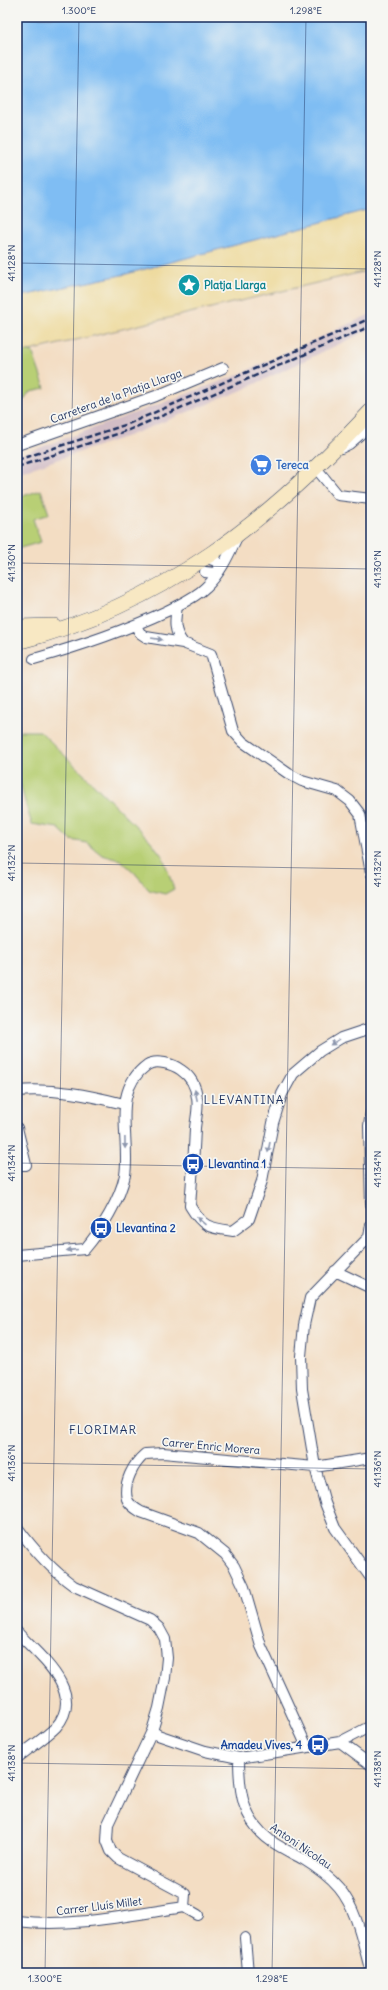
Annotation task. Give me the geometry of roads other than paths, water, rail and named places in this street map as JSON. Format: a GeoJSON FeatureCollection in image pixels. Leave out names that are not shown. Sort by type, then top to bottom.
{"type":"FeatureCollection","features":[{"type":"Feature","properties":{"kind":"street","name":"Carretera de la Platja Llarga"},"geometry":{"type":"LineString","coordinates":[[17,445],[156,396],[223,368]]}},
{"type":"Feature","properties":{"kind":"street"},"geometry":{"type":"LineString","coordinates":[[202,565],[257,521],[316,468],[371,411]]}},
{"type":"Feature","properties":{"kind":"street"},"geometry":{"type":"LineString","coordinates":[[332,452],[349,444],[371,425]]}},
{"type":"Feature","properties":{"kind":"street"},"geometry":{"type":"LineString","coordinates":[[316,468],[338,495],[371,499]]}},
{"type":"Feature","properties":{"kind":"street"},"geometry":{"type":"LineString","coordinates":[[34,659],[84,645],[136,626],[178,606],[207,587],[222,567],[238,536]]}},
{"type":"Feature","properties":{"kind":"street"},"geometry":{"type":"LineString","coordinates":[[17,642],[71,625],[125,603],[202,565],[216,561],[220,570]]}},
{"type":"Feature","properties":{"kind":"street"},"geometry":{"type":"LineString","coordinates":[[202,565],[207,575],[207,587]]}},
{"type":"Feature","properties":{"kind":"street"},"geometry":{"type":"LineString","coordinates":[[178,606],[174,624],[178,637],[183,643]]}},
{"type":"Feature","properties":{"kind":"street"},"geometry":{"type":"LineString","coordinates":[[17,627],[71,625]]}},
{"type":"Feature","properties":{"kind":"street"},"geometry":{"type":"LineString","coordinates":[[136,626],[140,633],[146,637],[183,643],[211,654],[233,731],[243,742],[302,781],[337,791],[350,801],[360,814],[371,873]]}},
{"type":"Feature","properties":{"kind":"street"},"geometry":{"type":"LineString","coordinates":[[17,1255],[85,1249],[98,1234],[120,1191],[124,1176],[124,1104],[131,1082],[138,1072],[150,1063],[162,1063],[176,1066],[190,1076],[197,1098],[190,1206],[198,1219],[214,1230],[233,1231],[248,1219],[262,1181],[277,1109],[282,1094],[294,1074],[320,1051],[341,1038],[371,1028]]}},
{"type":"Feature","properties":{"kind":"street"},"geometry":{"type":"LineString","coordinates":[[17,1092],[41,1089],[82,1093],[124,1104]]}},
{"type":"Feature","properties":{"kind":"street"},"geometry":{"type":"LineString","coordinates":[[371,1112],[369,1126],[371,1204]]}},
{"type":"Feature","properties":{"kind":"street"},"geometry":{"type":"LineString","coordinates":[[17,1128],[26,1165],[17,1165]]}},
{"type":"Feature","properties":{"kind":"street"},"geometry":{"type":"LineString","coordinates":[[371,1226],[369,1236],[310,1298],[304,1325],[301,1356],[302,1389],[315,1467],[325,1503],[335,1528],[371,1578]]}},
{"type":"Feature","properties":{"kind":"street"},"geometry":{"type":"LineString","coordinates":[[335,1271],[371,1288]]}},
{"type":"Feature","properties":{"kind":"street","name":"Carrer Enric Morera"},"geometry":{"type":"LineString","coordinates":[[307,1747],[261,1646],[244,1586],[234,1566],[224,1554],[199,1533],[141,1512],[134,1508],[127,1500],[126,1486],[133,1467],[145,1454],[163,1453],[315,1467]]}},
{"type":"Feature","properties":{"kind":"street"},"geometry":{"type":"LineString","coordinates":[[315,1467],[371,1458]]}},
{"type":"Feature","properties":{"kind":"street"},"geometry":{"type":"LineString","coordinates":[[17,1526],[54,1570],[64,1579],[74,1586],[150,1620],[159,1628],[165,1639],[168,1658],[159,1708],[152,1731],[108,1824],[107,1841],[111,1851],[118,1858],[185,1894],[184,1907],[198,1915]]}},
{"type":"Feature","properties":{"kind":"street"},"geometry":{"type":"LineString","coordinates":[[17,1632],[58,1677],[64,1688],[66,1700],[62,1716],[56,1726],[17,1758]]}},
{"type":"Feature","properties":{"kind":"street"},"geometry":{"type":"LineString","coordinates":[[152,1731],[158,1735],[205,1750],[239,1758],[340,1742],[371,1726]]}},
{"type":"Feature","properties":{"kind":"street"},"geometry":{"type":"LineString","coordinates":[[340,1742],[371,1765]]}},
{"type":"Feature","properties":{"kind":"street","name":"Antoni Nicolau"},"geometry":{"type":"LineString","coordinates":[[239,1758],[239,1786],[247,1816],[258,1831],[271,1842],[317,1868],[338,1887],[348,1901],[356,1920],[371,1972]]}},
{"type":"Feature","properties":{"kind":"street","name":"Carrer Lluís Millet"},"geometry":{"type":"LineString","coordinates":[[17,1921],[43,1924],[112,1918],[184,1907]]}},
{"type":"Feature","properties":{"kind":"street"},"geometry":{"type":"LineString","coordinates":[[245,1938],[248,1973]]}},
{"type":"Feature","properties":{"kind":"water"},"geometry":{"type":"Polygon","coordinates":[[[17,17],[371,17],[371,209],[126,274],[17,297],[17,17]]]}},
{"type":"Feature","properties":{"kind":"railway"},"geometry":{"type":"LineString","coordinates":[[17,460],[128,424],[371,318]]}},
{"type":"Feature","properties":{"kind":"railway"},"geometry":{"type":"LineString","coordinates":[[17,467],[129,430],[371,326]]}},
{"type":"Feature","properties":{"kind":"place","name":"Platja Llarga"},"geometry":{"type":"Point","coordinates":[189,285]}},
{"type":"Feature","properties":{"kind":"place","name":"Tereca"},"geometry":{"type":"Point","coordinates":[261,465]}},
{"type":"Feature","properties":{"kind":"place","name":"Llevantina 1"},"geometry":{"type":"Point","coordinates":[193,1164]}},
{"type":"Feature","properties":{"kind":"place","name":"Llevantina 2"},"geometry":{"type":"Point","coordinates":[101,1228]}},
{"type":"Feature","properties":{"kind":"place","name":"Amadeu Vives, 4"},"geometry":{"type":"Point","coordinates":[318,1745]}},
{"type":"Feature","properties":{"kind":"district","name":"LLEVANTINA"},"geometry":{"type":"Point","coordinates":[244,1099]}},
{"type":"Feature","properties":{"kind":"district","name":"FLORIMAR"},"geometry":{"type":"Point","coordinates":[103,1429]}}]}
